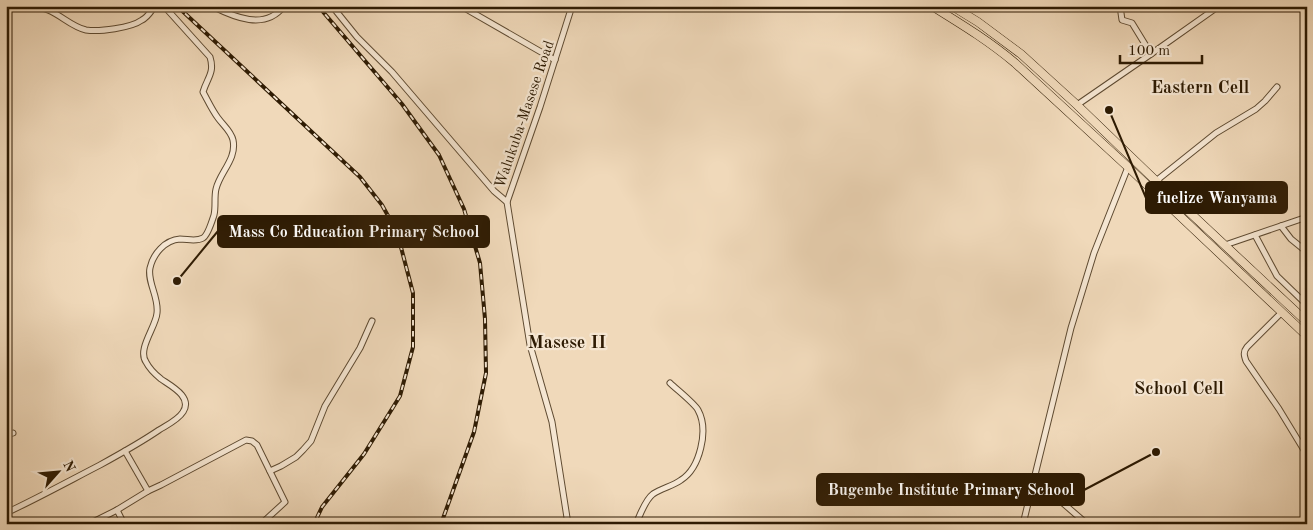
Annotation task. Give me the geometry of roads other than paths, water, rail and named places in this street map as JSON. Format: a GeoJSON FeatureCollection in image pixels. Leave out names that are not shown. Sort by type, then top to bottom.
{"type":"FeatureCollection","features":[{"type":"Feature","properties":{"kind":"highway"},"geometry":{"type":"LineString","coordinates":[[932,6],[996,46],[1128,167],[1307,336]]}},
{"type":"Feature","properties":{"kind":"highway"},"geometry":{"type":"LineString","coordinates":[[952,6],[978,22],[1021,54],[1307,322]]}},
{"type":"Feature","properties":{"kind":"street"},"geometry":{"type":"LineString","coordinates":[[33,6],[48,10],[86,30],[130,25],[150,14],[155,6]]}},
{"type":"Feature","properties":{"kind":"street"},"geometry":{"type":"LineString","coordinates":[[6,513],[67,483],[149,437],[176,419],[186,406],[185,399],[179,392],[159,378],[144,361],[143,354],[157,314],[157,303],[149,270],[158,251],[166,244],[173,240],[181,239],[194,241],[202,239],[206,235],[214,214],[216,188],[234,151],[230,132],[211,108],[203,92],[211,73],[212,64],[210,57],[164,6]]}},
{"type":"Feature","properties":{"kind":"street"},"geometry":{"type":"LineString","coordinates":[[212,6],[235,16],[251,20],[262,20],[272,17],[284,6]]}},
{"type":"Feature","properties":{"kind":"street"},"geometry":{"type":"LineString","coordinates":[[332,6],[357,37],[392,72],[494,190],[507,202]]}},
{"type":"Feature","properties":{"kind":"street"},"geometry":{"type":"LineString","coordinates":[[461,6],[555,60]]}},
{"type":"Feature","properties":{"kind":"street","name":"Walukuba-Masese Road"},"geometry":{"type":"LineString","coordinates":[[568,524],[552,422],[530,346],[507,202],[572,6]]}},
{"type":"Feature","properties":{"kind":"street"},"geometry":{"type":"LineString","coordinates":[[1120,6],[1122,20],[1132,23],[1151,54]]}},
{"type":"Feature","properties":{"kind":"street"},"geometry":{"type":"LineString","coordinates":[[1077,105],[1219,6]]}},
{"type":"Feature","properties":{"kind":"street"},"geometry":{"type":"LineString","coordinates":[[1156,181],[1216,133],[1256,109],[1277,87]]}},
{"type":"Feature","properties":{"kind":"street"},"geometry":{"type":"LineString","coordinates":[[1023,524],[1071,328],[1094,253],[1128,167]]}},
{"type":"Feature","properties":{"kind":"street"},"geometry":{"type":"LineString","coordinates":[[1225,246],[1307,217]]}},
{"type":"Feature","properties":{"kind":"street"},"geometry":{"type":"LineString","coordinates":[[1281,226],[1291,239],[1307,252]]}},
{"type":"Feature","properties":{"kind":"street"},"geometry":{"type":"LineString","coordinates":[[1255,235],[1277,276],[1307,305]]}},
{"type":"Feature","properties":{"kind":"street"},"geometry":{"type":"LineString","coordinates":[[1281,312],[1247,347],[1244,351],[1244,356],[1307,455]]}},
{"type":"Feature","properties":{"kind":"street"},"geometry":{"type":"LineString","coordinates":[[270,471],[296,457],[311,440],[325,406],[360,348],[372,321]]}},
{"type":"Feature","properties":{"kind":"street"},"geometry":{"type":"LineString","coordinates":[[636,524],[652,495],[682,480],[689,473],[699,455],[702,439],[700,414],[697,407],[670,383]]}},
{"type":"Feature","properties":{"kind":"street"},"geometry":{"type":"LineString","coordinates":[[6,435],[13,433]]}},
{"type":"Feature","properties":{"kind":"street"},"geometry":{"type":"LineString","coordinates":[[89,524],[246,440],[252,441],[257,445],[285,502],[261,524]]}},
{"type":"Feature","properties":{"kind":"street"},"geometry":{"type":"LineString","coordinates":[[125,451],[148,491]]}},
{"type":"Feature","properties":{"kind":"street"},"geometry":{"type":"LineString","coordinates":[[1034,478],[1087,524]]}},
{"type":"Feature","properties":{"kind":"street"},"geometry":{"type":"LineString","coordinates":[[117,510],[124,524]]}},
{"type":"Feature","properties":{"kind":"railway"},"geometry":{"type":"LineString","coordinates":[[177,6],[360,177],[382,205],[397,232],[413,293],[413,347],[400,396],[364,454],[322,507],[314,524]]}},
{"type":"Feature","properties":{"kind":"railway"},"geometry":{"type":"LineString","coordinates":[[318,6],[402,104],[439,155],[464,209],[480,263],[485,319],[486,373],[474,432],[441,524]]}},
{"type":"Feature","properties":{"kind":"place","name":"fuelize Wanyama"},"geometry":{"type":"Point","coordinates":[1109,110]}},
{"type":"Feature","properties":{"kind":"place","name":"Mass Co Education Primary School"},"geometry":{"type":"Point","coordinates":[177,281]}},
{"type":"Feature","properties":{"kind":"place","name":"Bugembe Institute Primary School"},"geometry":{"type":"Point","coordinates":[1156,452]}},
{"type":"Feature","properties":{"kind":"district","name":"Eastern Cell"},"geometry":{"type":"Point","coordinates":[1200,87]}},
{"type":"Feature","properties":{"kind":"district","name":"Masese II"},"geometry":{"type":"Point","coordinates":[567,342]}},
{"type":"Feature","properties":{"kind":"district","name":"School Cell"},"geometry":{"type":"Point","coordinates":[1179,388]}}]}
